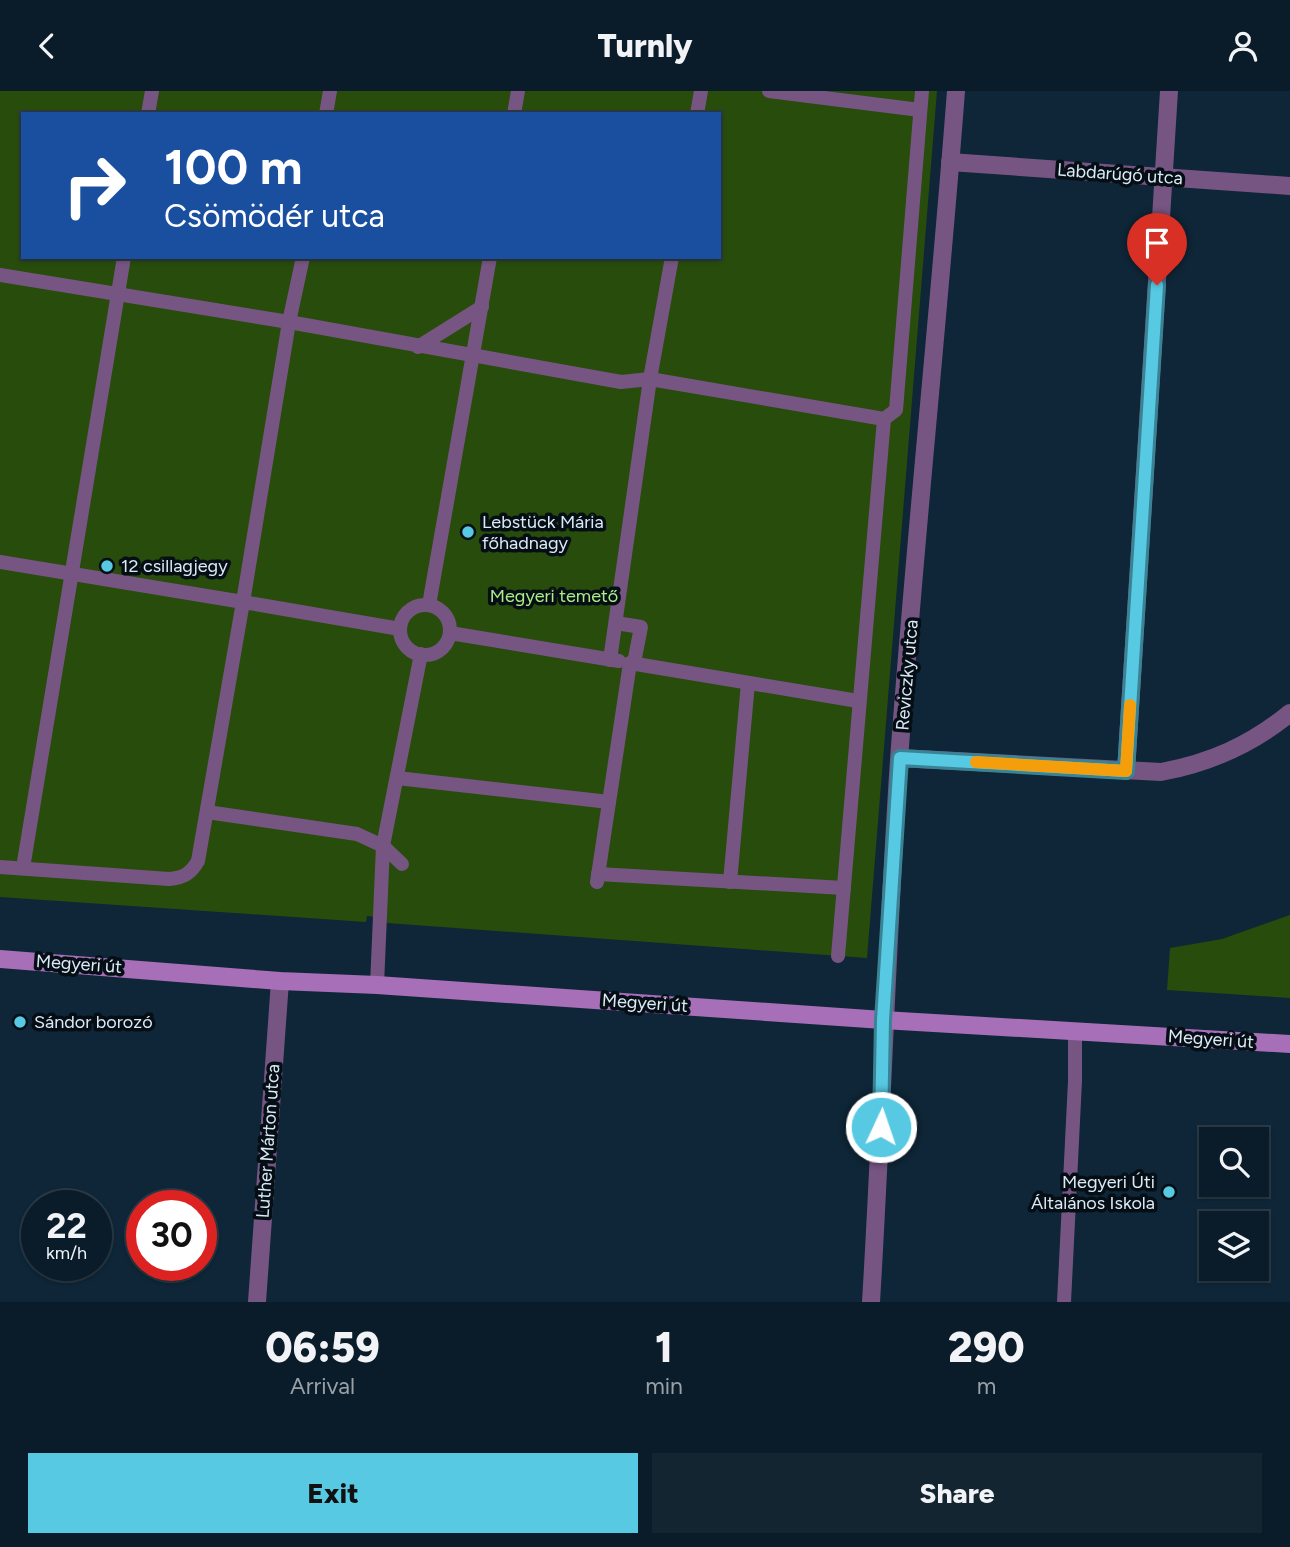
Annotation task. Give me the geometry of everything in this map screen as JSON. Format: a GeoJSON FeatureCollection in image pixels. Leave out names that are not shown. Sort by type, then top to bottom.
{"type":"FeatureCollection","features":[{"type":"Feature","properties":{"kind":"main road","name":"Megyeri út"},"geometry":{"type":"LineString","coordinates":[[0,959],[280,981],[1290,1044]]}},
{"type":"Feature","properties":{"kind":"street","name":"Reviczky utca"},"geometry":{"type":"LineString","coordinates":[[872,1302],[884,1081],[883,1020],[900,758],[956,91]]}},
{"type":"Feature","properties":{"kind":"street"},"geometry":{"type":"LineString","coordinates":[[1126,771],[1169,91]]}},
{"type":"Feature","properties":{"kind":"street","name":"Labdarúgó utca"},"geometry":{"type":"LineString","coordinates":[[950,163],[1290,186]]}},
{"type":"Feature","properties":{"kind":"street"},"geometry":{"type":"LineString","coordinates":[[900,758],[1161,772],[1194,766],[1252,740],[1290,713]]}},
{"type":"Feature","properties":{"kind":"street","name":"Luther Márton utca"},"geometry":{"type":"LineString","coordinates":[[257,1302],[280,981]]}},
{"type":"Feature","properties":{"kind":"lane"},"geometry":{"type":"LineString","coordinates":[[148,112],[152,91]]}},
{"type":"Feature","properties":{"kind":"lane"},"geometry":{"type":"LineString","coordinates":[[326,112],[330,91]]}},
{"type":"Feature","properties":{"kind":"lane"},"geometry":{"type":"LineString","coordinates":[[514,112],[518,91]]}},
{"type":"Feature","properties":{"kind":"lane"},"geometry":{"type":"LineString","coordinates":[[697,112],[701,91]]}},
{"type":"Feature","properties":{"kind":"lane"},"geometry":{"type":"LineString","coordinates":[[769,91],[920,110]]}},
{"type":"Feature","properties":{"kind":"lane"},"geometry":{"type":"LineString","coordinates":[[0,275],[289,322],[621,382],[650,379],[884,419],[896,410],[922,91]]}},
{"type":"Feature","properties":{"kind":"lane"},"geometry":{"type":"LineString","coordinates":[[23,868],[124,259]]}},
{"type":"Feature","properties":{"kind":"lane"},"geometry":{"type":"LineString","coordinates":[[0,867],[180,878],[191,873],[198,861],[289,322],[303,259]]}},
{"type":"Feature","properties":{"kind":"lane"},"geometry":{"type":"LineString","coordinates":[[429,605],[490,259]]}},
{"type":"Feature","properties":{"kind":"lane"},"geometry":{"type":"LineString","coordinates":[[610,660],[650,379],[672,259]]}},
{"type":"Feature","properties":{"kind":"lane"},"geometry":{"type":"LineString","coordinates":[[418,347],[482,307]]}},
{"type":"Feature","properties":{"kind":"lane"},"geometry":{"type":"LineString","coordinates":[[838,956],[884,419]]}},
{"type":"Feature","properties":{"kind":"lane"},"geometry":{"type":"LineString","coordinates":[[0,562],[400,629]]}},
{"type":"Feature","properties":{"kind":"lane"},"geometry":{"type":"LineString","coordinates":[[429,605],[444,613],[449,621],[450,633],[440,650],[433,654],[421,654],[410,650],[404,644],[400,629],[406,613],[413,607],[429,605]]}},
{"type":"Feature","properties":{"kind":"lane"},"geometry":{"type":"LineString","coordinates":[[616,623],[641,627],[632,663],[597,878],[844,888]]}},
{"type":"Feature","properties":{"kind":"lane"},"geometry":{"type":"LineString","coordinates":[[450,633],[858,701]]}},
{"type":"Feature","properties":{"kind":"lane"},"geometry":{"type":"LineString","coordinates":[[377,985],[383,846],[421,654]]}},
{"type":"Feature","properties":{"kind":"lane"},"geometry":{"type":"LineString","coordinates":[[730,882],[748,683]]}},
{"type":"Feature","properties":{"kind":"lane"},"geometry":{"type":"LineString","coordinates":[[397,778],[609,802]]}},
{"type":"Feature","properties":{"kind":"lane"},"geometry":{"type":"LineString","coordinates":[[207,812],[357,834],[383,846],[402,864]]}},
{"type":"Feature","properties":{"kind":"lane"},"geometry":{"type":"LineString","coordinates":[[1064,1302],[1075,1086],[1075,1030]]}},
{"type":"Feature","properties":{"kind":"green space","name":"Megyeri temető"},"geometry":{"type":"Polygon","coordinates":[[[0,91],[937,91],[867,958],[387,923],[386,918],[367,916],[366,922],[0,897],[0,91]]]}},
{"type":"Feature","properties":{"kind":"green space"},"geometry":{"type":"Polygon","coordinates":[[[1290,915],[1290,998],[1167,990],[1170,948],[1222,939],[1290,915]]]}},
{"type":"Feature","properties":{"kind":"slow traffic"},"geometry":{"type":"LineString","coordinates":[[976,762],[1126,771],[1130,705]]}},
{"type":"Feature","properties":{"kind":"place","name":"Lebstück Mária főhadnagy"},"geometry":{"type":"Point","coordinates":[468,532]}},
{"type":"Feature","properties":{"kind":"place","name":"12 csillagjegy"},"geometry":{"type":"Point","coordinates":[107,566]}},
{"type":"Feature","properties":{"kind":"place","name":"Sándor borozó"},"geometry":{"type":"Point","coordinates":[20,1022]}},
{"type":"Feature","properties":{"kind":"place","name":"Megyeri Úti Általános Iskola"},"geometry":{"type":"Point","coordinates":[1169,1192]}},
{"type":"Feature","properties":{"kind":"route"},"geometry":{"type":"LineString","coordinates":[[881,1127],[884,1081],[883,1020],[900,758],[1126,771],[1157,285]]}}]}
